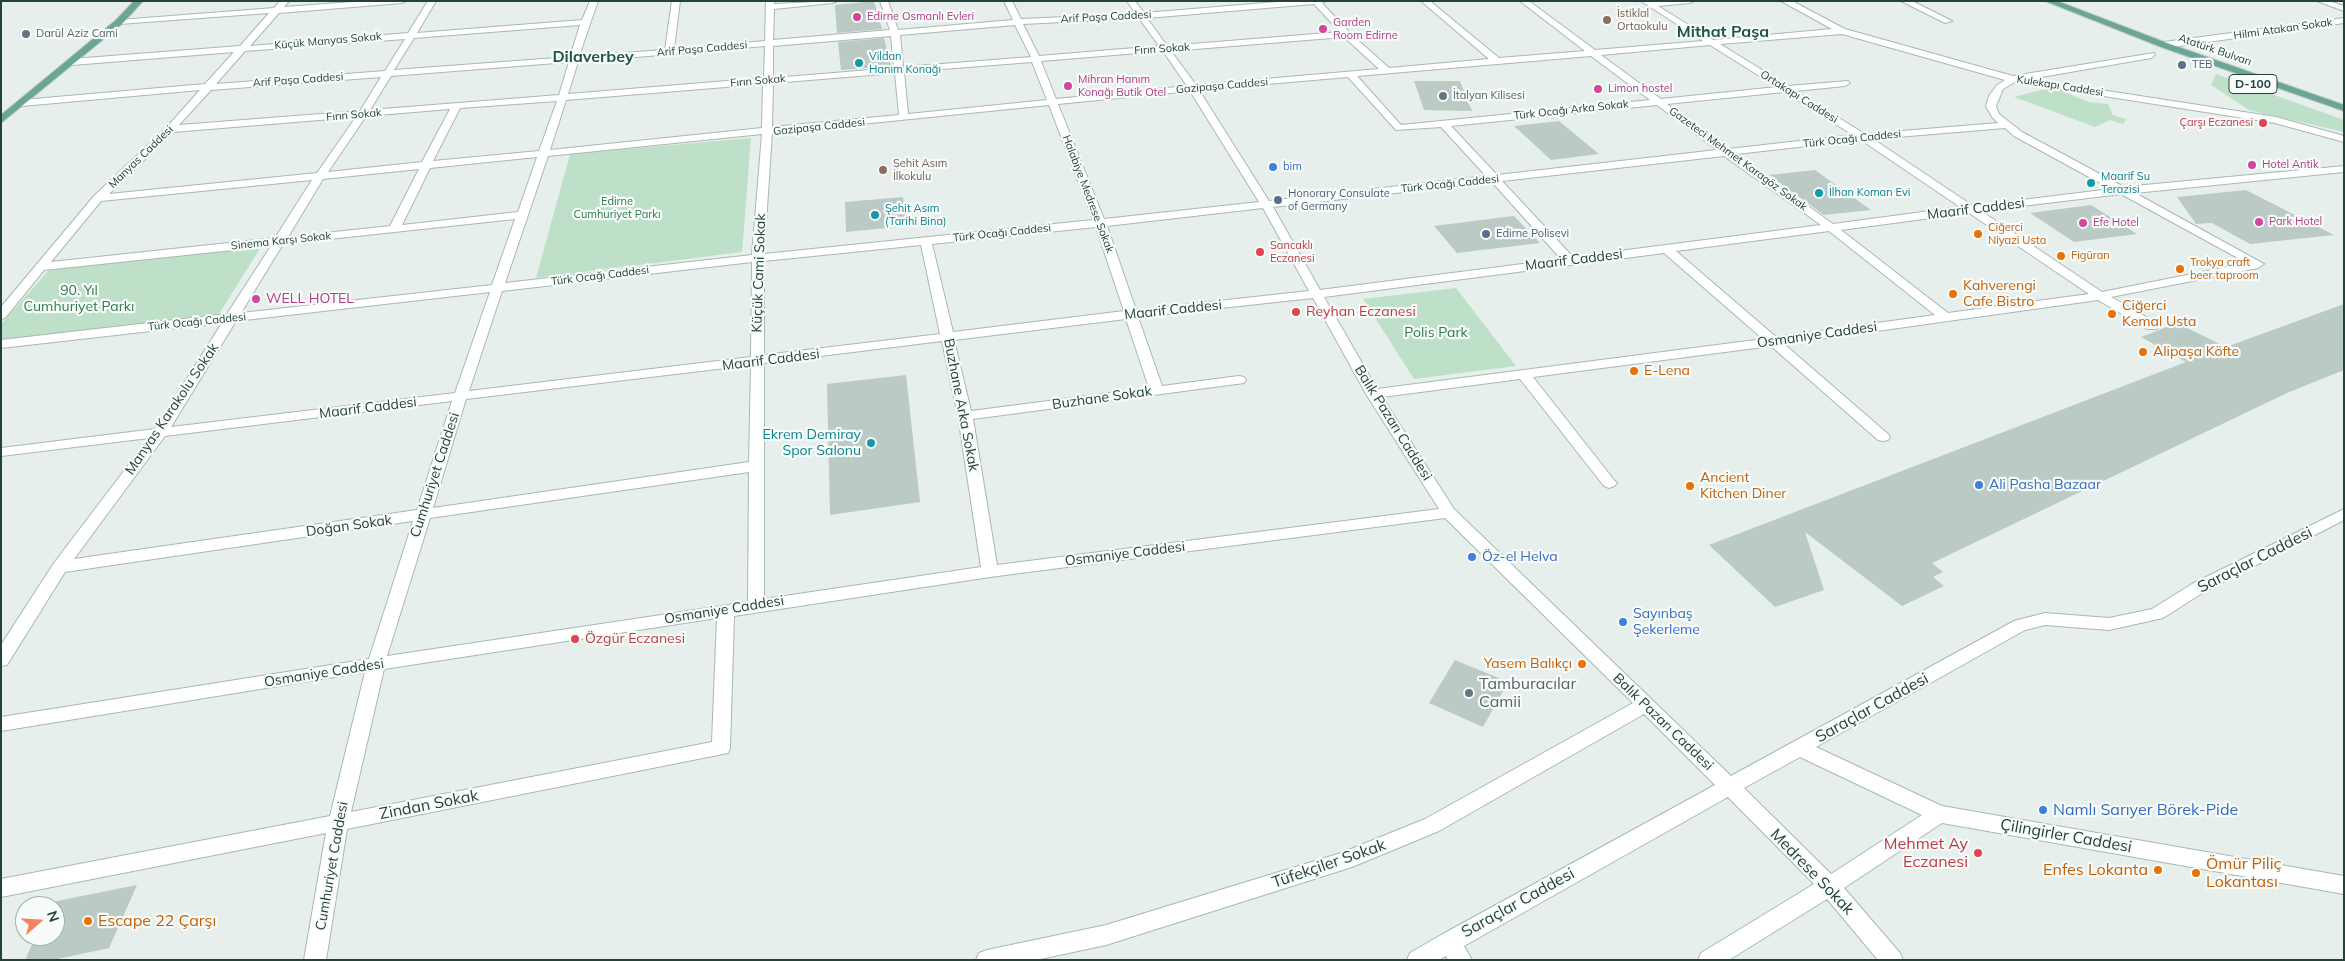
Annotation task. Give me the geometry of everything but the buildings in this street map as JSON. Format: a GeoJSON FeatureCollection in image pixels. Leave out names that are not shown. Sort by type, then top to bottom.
{"type":"FeatureCollection","features":[{"type":"Feature","properties":{"kind":"main road"},"geometry":{"type":"LineString","coordinates":[[1,120],[72,62],[118,22],[138,1]]}},
{"type":"Feature","properties":{"kind":"main road","name":"Atatürk Bulvarı"},"geometry":{"type":"LineString","coordinates":[[2049,1],[2164,45],[2344,108]]}},
{"type":"Feature","properties":{"kind":"main road","name":"Atatürk Bulvarı"},"geometry":{"type":"LineString","coordinates":[[2164,45],[2180,55],[2344,118]]}},
{"type":"Feature","properties":{"kind":"street","name":"Manyas Caddesi"},"geometry":{"type":"LineString","coordinates":[[1,315],[98,198],[170,129],[284,1]]}},
{"type":"Feature","properties":{"kind":"street"},"geometry":{"type":"LineString","coordinates":[[118,22],[402,1]]}},
{"type":"Feature","properties":{"kind":"street","name":"Manyas Karakolu Sokak"},"geometry":{"type":"LineString","coordinates":[[1,660],[60,567],[160,433],[319,177],[363,114],[432,1]]}},
{"type":"Feature","properties":{"kind":"street","name":"Cumhuriyet Caddesi"},"geometry":{"type":"LineString","coordinates":[[315,960],[338,823],[376,664],[460,397],[563,96],[585,22],[594,1]]}},
{"type":"Feature","properties":{"kind":"street"},"geometry":{"type":"LineString","coordinates":[[669,52],[676,1]]}},
{"type":"Feature","properties":{"kind":"street"},"geometry":{"type":"LineString","coordinates":[[770,4],[833,1]]}},
{"type":"Feature","properties":{"kind":"street"},"geometry":{"type":"LineString","coordinates":[[884,1],[895,32],[904,118]]}},
{"type":"Feature","properties":{"kind":"street","name":"Halabiye Medrese Sokak"},"geometry":{"type":"LineString","coordinates":[[1008,1],[1035,58],[1100,223],[1157,390]]}},
{"type":"Feature","properties":{"kind":"street","name":"Balık Pazarı Caddesi"},"geometry":{"type":"LineString","coordinates":[[1131,1],[1139,16],[1193,88],[1266,204],[1373,394],[1449,513],[1729,786]]}},
{"type":"Feature","properties":{"kind":"street","name":"Arif Paşa Caddesi"},"geometry":{"type":"LineString","coordinates":[[22,103],[207,87],[574,60],[1019,22],[1139,16],[1322,1]]}},
{"type":"Feature","properties":{"kind":"street"},"geometry":{"type":"LineString","coordinates":[[1425,1],[1498,62]]}},
{"type":"Feature","properties":{"kind":"street","name":"Gazeteci Mehmet Karagöz Sokak"},"geometry":{"type":"LineString","coordinates":[[1524,1],[1727,153],[1832,228],[1945,317]]}},
{"type":"Feature","properties":{"kind":"street"},"geometry":{"type":"LineString","coordinates":[[1648,3],[1690,1]]}},
{"type":"Feature","properties":{"kind":"street","name":"Kulekapı Caddesi"},"geometry":{"type":"LineString","coordinates":[[1786,1],[1842,31],[2013,79],[2276,120],[2344,139]]}},
{"type":"Feature","properties":{"kind":"street"},"geometry":{"type":"LineString","coordinates":[[1905,1],[1948,21]]}},
{"type":"Feature","properties":{"kind":"street"},"geometry":{"type":"LineString","coordinates":[[2321,1],[2344,9]]}},
{"type":"Feature","properties":{"kind":"street"},"geometry":{"type":"LineString","coordinates":[[1316,2],[1346,34],[1387,71]]}},
{"type":"Feature","properties":{"kind":"street","name":"Ortakapı Caddesi"},"geometry":{"type":"LineString","coordinates":[[1648,3],[1863,137],[2100,296],[2152,326]]}},
{"type":"Feature","properties":{"kind":"street","name":"Küçük Cami Sokak"},"geometry":{"type":"LineString","coordinates":[[756,606],[758,258],[767,132],[770,4]]}},
{"type":"Feature","properties":{"kind":"street","name":"Hilmi Atakan Sokak"},"geometry":{"type":"LineString","coordinates":[[2164,45],[2344,20]]}},
{"type":"Feature","properties":{"kind":"street","name":"Küçük Manyas Sokak"},"geometry":{"type":"LineString","coordinates":[[72,62],[585,22]]}},
{"type":"Feature","properties":{"kind":"street","name":"Gazipaşa Caddesi"},"geometry":{"type":"LineString","coordinates":[[98,198],[1193,88],[1842,31]]}},
{"type":"Feature","properties":{"kind":"street","name":"Fırın Sokak"},"geometry":{"type":"LineString","coordinates":[[170,129],[1346,34]]}},
{"type":"Feature","properties":{"kind":"street"},"geometry":{"type":"LineString","coordinates":[[2124,190],[2004,125],[1994,116],[1991,106],[1994,96],[2000,88],[2013,79],[2151,55]]}},
{"type":"Feature","properties":{"kind":"street","name":"Türk Ocağı Arka Sokak"},"geometry":{"type":"LineString","coordinates":[[1350,74],[1399,128],[1845,83]]}},
{"type":"Feature","properties":{"kind":"street"},"geometry":{"type":"LineString","coordinates":[[394,229],[456,106]]}},
{"type":"Feature","properties":{"kind":"street"},"geometry":{"type":"LineString","coordinates":[[1444,124],[1569,260]]}},
{"type":"Feature","properties":{"kind":"street","name":"Türk Ocağı Caddesi"},"geometry":{"type":"LineString","coordinates":[[1,344],[758,258],[1100,223],[1863,137],[2004,125]]}},
{"type":"Feature","properties":{"kind":"street","name":"Maarif Caddesi"},"geometry":{"type":"LineString","coordinates":[[1,452],[756,362],[1132,314],[1317,294],[1569,260],[2124,190],[2344,168]]}},
{"type":"Feature","properties":{"kind":"street","name":"Osmaniye Caddesi"},"geometry":{"type":"LineString","coordinates":[[1373,394],[1772,342],[2100,296],[2258,264],[2124,190]]}},
{"type":"Feature","properties":{"kind":"street","name":"Sinema Karşı Sokak"},"geometry":{"type":"LineString","coordinates":[[41,267],[521,215]]}},
{"type":"Feature","properties":{"kind":"street","name":"Buzhane Arka Sokak"},"geometry":{"type":"LineString","coordinates":[[926,241],[965,416],[990,571]]}},
{"type":"Feature","properties":{"kind":"street"},"geometry":{"type":"LineString","coordinates":[[1666,248],[1883,437]]}},
{"type":"Feature","properties":{"kind":"street"},"geometry":{"type":"LineString","coordinates":[[1523,374],[1609,483]]}},
{"type":"Feature","properties":{"kind":"street","name":"Buzhane Sokak"},"geometry":{"type":"LineString","coordinates":[[965,416],[1239,380]]}},
{"type":"Feature","properties":{"kind":"street","name":"Doğan Sokak"},"geometry":{"type":"LineString","coordinates":[[60,567],[757,466]]}},
{"type":"Feature","properties":{"kind":"street","name":"Osmaniye Caddesi"},"geometry":{"type":"LineString","coordinates":[[1,724],[376,664],[990,571],[1449,513]]}},
{"type":"Feature","properties":{"kind":"street","name":"Saraçlar Caddesi"},"geometry":{"type":"LineString","coordinates":[[1418,960],[2020,625],[2045,619],[2109,624],[2157,614],[2198,588],[2344,514]]}},
{"type":"Feature","properties":{"kind":"street","name":"Zindan Sokak"},"geometry":{"type":"LineString","coordinates":[[1,888],[721,748],[726,610]]}},
{"type":"Feature","properties":{"kind":"street","name":"Tüfekçiler Sokak"},"geometry":{"type":"LineString","coordinates":[[987,960],[1106,935],[1345,861],[1432,825],[1645,705]]}},
{"type":"Feature","properties":{"kind":"street","name":"Çilingirler Caddesi"},"geometry":{"type":"LineString","coordinates":[[1800,748],[1939,814],[2344,885]]}},
{"type":"Feature","properties":{"kind":"street","name":"Medrese Sokak"},"geometry":{"type":"LineString","coordinates":[[1729,786],[1829,886],[1892,960]]}},
{"type":"Feature","properties":{"kind":"street"},"geometry":{"type":"LineString","coordinates":[[1709,960],[1829,886],[1939,814]]}},
{"type":"Feature","properties":{"kind":"street"},"geometry":{"type":"LineString","coordinates":[[1449,942],[1461,960]]}},
{"type":"Feature","properties":{"kind":"green space"},"geometry":{"type":"Polygon","coordinates":[[[2216,74],[2344,120],[2344,132],[2249,110],[2211,85],[2216,74]]]}},
{"type":"Feature","properties":{"kind":"green space"},"geometry":{"type":"Polygon","coordinates":[[[2053,87],[2088,102],[2108,104],[2113,115],[2126,119],[2123,124],[2110,120],[2095,127],[2014,97],[2053,87]]]}},
{"type":"Feature","properties":{"kind":"green space","name":"Edirne Cumhuriyet Parkı"},"geometry":{"type":"Polygon","coordinates":[[[751,138],[742,252],[536,278],[570,154],[751,138]]]}},
{"type":"Feature","properties":{"kind":"green space","name":"90. Yıl Cumhuriyet Parkı"},"geometry":{"type":"Polygon","coordinates":[[[261,247],[217,317],[1,342],[1,324],[49,270],[261,247]]]}},
{"type":"Feature","properties":{"kind":"green space","name":"Polis Park"},"geometry":{"type":"Polygon","coordinates":[[[1456,288],[1516,366],[1414,379],[1363,299],[1456,288]]]}},
{"type":"Feature","properties":{"kind":"place","name":"Edirne Osmanlı Evleri"},"geometry":{"type":"Point","coordinates":[857,17]}},
{"type":"Feature","properties":{"kind":"place","name":"İstiklal Ortaokulu"},"geometry":{"type":"Point","coordinates":[1607,20]}},
{"type":"Feature","properties":{"kind":"place","name":"Garden Room Edirne"},"geometry":{"type":"Point","coordinates":[1323,29]}},
{"type":"Feature","properties":{"kind":"place","name":"Darül Aziz Cami"},"geometry":{"type":"Point","coordinates":[26,34]}},
{"type":"Feature","properties":{"kind":"place","name":"Vildan Hanım Konağı"},"geometry":{"type":"Point","coordinates":[859,63]}},
{"type":"Feature","properties":{"kind":"place","name":"TEB"},"geometry":{"type":"Point","coordinates":[2182,65]}},
{"type":"Feature","properties":{"kind":"place","name":"Mihran Hanım Konağı Butik Otel"},"geometry":{"type":"Point","coordinates":[1068,86]}},
{"type":"Feature","properties":{"kind":"place","name":"Limon hostel"},"geometry":{"type":"Point","coordinates":[1598,89]}},
{"type":"Feature","properties":{"kind":"place","name":"İtalyan Kilisesi"},"geometry":{"type":"Point","coordinates":[1443,96]}},
{"type":"Feature","properties":{"kind":"place","name":"Çarşı Eczanesi"},"geometry":{"type":"Point","coordinates":[2263,123]}},
{"type":"Feature","properties":{"kind":"place","name":"Hotel Antik"},"geometry":{"type":"Point","coordinates":[2252,165]}},
{"type":"Feature","properties":{"kind":"place","name":"bim"},"geometry":{"type":"Point","coordinates":[1273,167]}},
{"type":"Feature","properties":{"kind":"place","name":"Şehit Asım İlkokulu"},"geometry":{"type":"Point","coordinates":[883,170]}},
{"type":"Feature","properties":{"kind":"place","name":"Maarif Su Terazisi"},"geometry":{"type":"Point","coordinates":[2091,183]}},
{"type":"Feature","properties":{"kind":"place","name":"İlhan Koman Evi"},"geometry":{"type":"Point","coordinates":[1819,193]}},
{"type":"Feature","properties":{"kind":"place","name":"Honorary Consulate of Germany"},"geometry":{"type":"Point","coordinates":[1278,200]}},
{"type":"Feature","properties":{"kind":"place","name":"Şehit Asım (Tarihi Bina)"},"geometry":{"type":"Point","coordinates":[875,215]}},
{"type":"Feature","properties":{"kind":"place","name":"Park Hotel"},"geometry":{"type":"Point","coordinates":[2259,222]}},
{"type":"Feature","properties":{"kind":"place","name":"Efe Hotel"},"geometry":{"type":"Point","coordinates":[2083,223]}},
{"type":"Feature","properties":{"kind":"place","name":"Edirne Polisevi"},"geometry":{"type":"Point","coordinates":[1486,234]}},
{"type":"Feature","properties":{"kind":"place","name":"Ciğerci Niyazi Usta"},"geometry":{"type":"Point","coordinates":[1978,234]}},
{"type":"Feature","properties":{"kind":"place","name":"Sancaklı Eczanesi"},"geometry":{"type":"Point","coordinates":[1260,252]}},
{"type":"Feature","properties":{"kind":"place","name":"Figüran"},"geometry":{"type":"Point","coordinates":[2061,256]}},
{"type":"Feature","properties":{"kind":"place","name":"Trokya craft beer taproom"},"geometry":{"type":"Point","coordinates":[2180,269]}},
{"type":"Feature","properties":{"kind":"place","name":"Kahverengi Cafe Bistro"},"geometry":{"type":"Point","coordinates":[1953,294]}},
{"type":"Feature","properties":{"kind":"place","name":"WELL HOTEL"},"geometry":{"type":"Point","coordinates":[256,299]}},
{"type":"Feature","properties":{"kind":"place","name":"Reyhan Eczanesi"},"geometry":{"type":"Point","coordinates":[1296,312]}},
{"type":"Feature","properties":{"kind":"place","name":"Ciğerci Kemal Usta"},"geometry":{"type":"Point","coordinates":[2112,314]}},
{"type":"Feature","properties":{"kind":"place","name":"Alipaşa Köfte"},"geometry":{"type":"Point","coordinates":[2143,352]}},
{"type":"Feature","properties":{"kind":"place","name":"E-Lena"},"geometry":{"type":"Point","coordinates":[1634,371]}},
{"type":"Feature","properties":{"kind":"place","name":"Ekrem Demiray Spor Salonu"},"geometry":{"type":"Point","coordinates":[871,443]}},
{"type":"Feature","properties":{"kind":"place","name":"Ali Pasha Bazaar"},"geometry":{"type":"Point","coordinates":[1979,485]}},
{"type":"Feature","properties":{"kind":"place","name":"Ancient Kitchen Diner"},"geometry":{"type":"Point","coordinates":[1690,486]}},
{"type":"Feature","properties":{"kind":"place","name":"Öz-el Helva"},"geometry":{"type":"Point","coordinates":[1472,557]}},
{"type":"Feature","properties":{"kind":"place","name":"Sayınbaş Şekerleme"},"geometry":{"type":"Point","coordinates":[1623,622]}},
{"type":"Feature","properties":{"kind":"place","name":"Özgür Eczanesi"},"geometry":{"type":"Point","coordinates":[575,639]}},
{"type":"Feature","properties":{"kind":"place","name":"Yasem Balıkçı"},"geometry":{"type":"Point","coordinates":[1582,664]}},
{"type":"Feature","properties":{"kind":"place","name":"Tamburacılar Camii"},"geometry":{"type":"Point","coordinates":[1469,693]}},
{"type":"Feature","properties":{"kind":"place","name":"Namlı Sarıyer Börek-Pide"},"geometry":{"type":"Point","coordinates":[2043,810]}},
{"type":"Feature","properties":{"kind":"place","name":"Mehmet Ay Eczanesi"},"geometry":{"type":"Point","coordinates":[1978,853]}},
{"type":"Feature","properties":{"kind":"place","name":"Enfes Lokanta"},"geometry":{"type":"Point","coordinates":[2158,870]}},
{"type":"Feature","properties":{"kind":"place","name":"Ömür Piliç Lokantası"},"geometry":{"type":"Point","coordinates":[2196,873]}},
{"type":"Feature","properties":{"kind":"place","name":"Escape 22 Çarşı"},"geometry":{"type":"Point","coordinates":[88,921]}},
{"type":"Feature","properties":{"kind":"district","name":"Mithat Paşa"},"geometry":{"type":"Point","coordinates":[1723,32]}},
{"type":"Feature","properties":{"kind":"district","name":"Dilaverbey"},"geometry":{"type":"Point","coordinates":[593,57]}}]}
